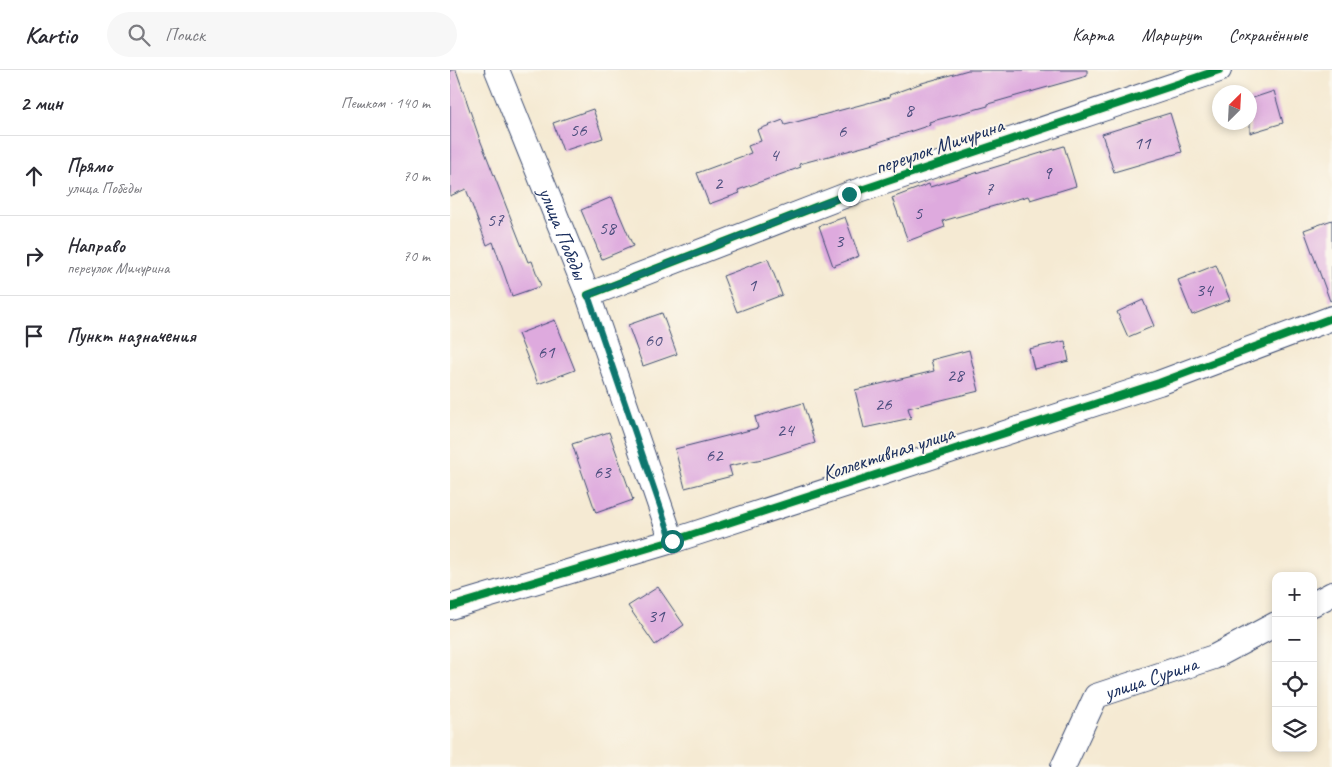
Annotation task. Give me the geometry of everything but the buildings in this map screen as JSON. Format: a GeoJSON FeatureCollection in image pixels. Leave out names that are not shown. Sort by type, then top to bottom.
{"type":"FeatureCollection","features":[{"type":"Feature","properties":{"kind":"street","name":"улица Победы"},"geometry":{"type":"LineString","coordinates":[[497,70],[588,295],[672,541]]}},
{"type":"Feature","properties":{"kind":"street","name":"переулок Мичурина"},"geometry":{"type":"LineString","coordinates":[[588,295],[849,194],[1220,70]]}},
{"type":"Feature","properties":{"kind":"street","name":"Коллективная улица"},"geometry":{"type":"LineString","coordinates":[[450,606],[672,541],[1159,383],[1332,318]]}},
{"type":"Feature","properties":{"kind":"street"},"geometry":{"type":"LineString","coordinates":[[1317,602],[1332,594]]}},
{"type":"Feature","properties":{"kind":"street","name":"улица Сурина"},"geometry":{"type":"LineString","coordinates":[[1063,767],[1096,696],[1214,657],[1272,626]]}},
{"type":"Feature","properties":{"kind":"cycle path"},"geometry":{"type":"LineString","coordinates":[[588,295],[849,194],[1219,70]]}},
{"type":"Feature","properties":{"kind":"cycle path"},"geometry":{"type":"LineString","coordinates":[[450,607],[672,541],[1159,383],[1332,318]]}},
{"type":"Feature","properties":{"kind":"route"},"geometry":{"type":"LineString","coordinates":[[672,541],[588,295],[849,194]]}}]}
